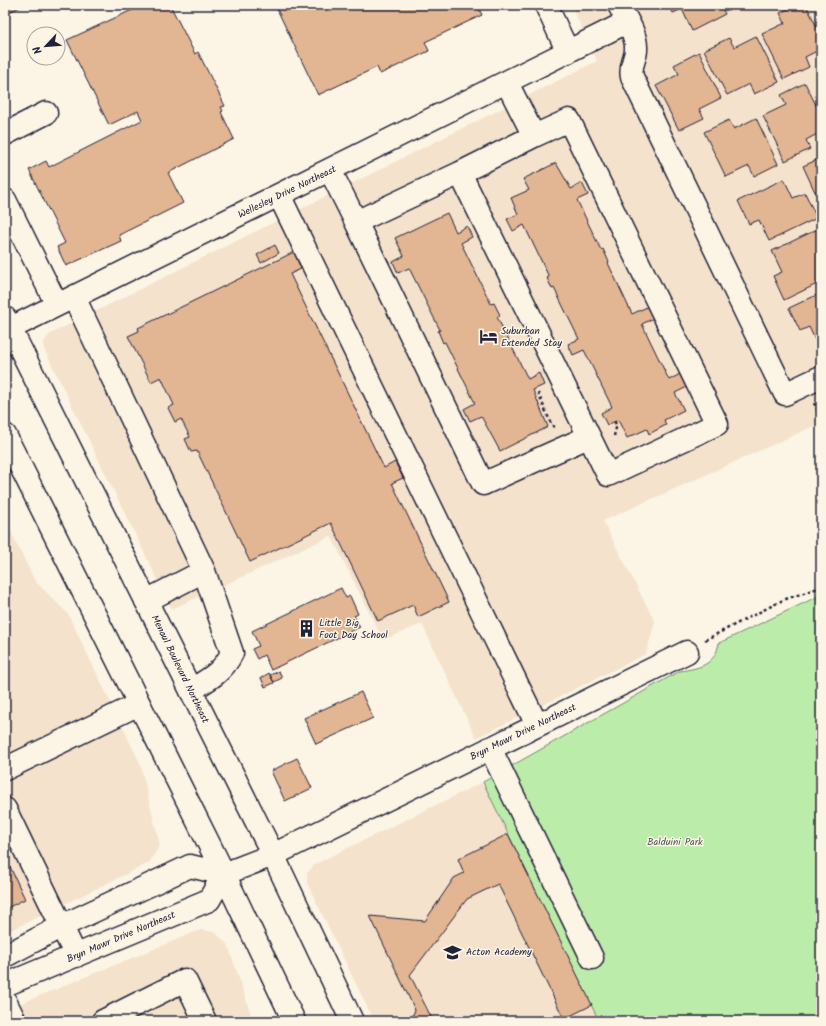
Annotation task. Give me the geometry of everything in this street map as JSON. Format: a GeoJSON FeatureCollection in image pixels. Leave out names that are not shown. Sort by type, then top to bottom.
{"type":"FeatureCollection","features":[{"type":"Feature","properties":{"kind":"street"},"geometry":{"type":"LineString","coordinates":[[546,5],[568,52]]}},
{"type":"Feature","properties":{"kind":"street"},"geometry":{"type":"LineString","coordinates":[[623,14],[636,45],[636,53],[630,69],[632,78],[785,394],[821,377]]}},
{"type":"Feature","properties":{"kind":"street","name":"Wellesley Drive Northeast"},"geometry":{"type":"LineString","coordinates":[[7,326],[65,301],[568,52],[623,14]]}},
{"type":"Feature","properties":{"kind":"street"},"geometry":{"type":"LineString","coordinates":[[506,83],[534,136]]}},
{"type":"Feature","properties":{"kind":"street"},"geometry":{"type":"LineString","coordinates":[[5,134],[46,114]]}},
{"type":"Feature","properties":{"kind":"street"},"geometry":{"type":"LineString","coordinates":[[356,222],[569,120],[717,424],[608,475],[588,437],[460,173]]}},
{"type":"Feature","properties":{"kind":"street"},"geometry":{"type":"LineString","coordinates":[[330,170],[483,484],[588,437]]}},
{"type":"Feature","properties":{"kind":"street"},"geometry":{"type":"LineString","coordinates":[[279,195],[537,725]]}},
{"type":"Feature","properties":{"kind":"street"},"geometry":{"type":"LineString","coordinates":[[5,200],[65,301],[204,572],[232,653],[226,665],[217,674],[190,690]]}},
{"type":"Feature","properties":{"kind":"street","name":"Menaul Boulevard Northeast"},"geometry":{"type":"LineString","coordinates":[[7,326],[273,855],[352,1021]]}},
{"type":"Feature","properties":{"kind":"street"},"geometry":{"type":"LineString","coordinates":[[5,435],[224,874],[294,1021]]}},
{"type":"Feature","properties":{"kind":"street"},"geometry":{"type":"LineString","coordinates":[[146,601],[204,572]]}},
{"type":"Feature","properties":{"kind":"street","name":"Bryn Mawr Drive Northeast"},"geometry":{"type":"LineString","coordinates":[[6,986],[209,900],[224,874],[273,855],[687,652]]}},
{"type":"Feature","properties":{"kind":"street"},"geometry":{"type":"LineString","coordinates":[[5,769],[139,704]]}},
{"type":"Feature","properties":{"kind":"street"},"geometry":{"type":"LineString","coordinates":[[490,748],[592,958]]}},
{"type":"Feature","properties":{"kind":"street"},"geometry":{"type":"LineString","coordinates":[[5,809],[76,956]]}},
{"type":"Feature","properties":{"kind":"street"},"geometry":{"type":"LineString","coordinates":[[5,956],[62,926],[190,866],[224,874]]}},
{"type":"Feature","properties":{"kind":"street"},"geometry":{"type":"LineString","coordinates":[[104,1021],[185,980],[205,1021]]}},
{"type":"Feature","properties":{"kind":"street"},"geometry":{"type":"LineString","coordinates":[[6,986],[15,1021]]}},
{"type":"Feature","properties":{"kind":"path"},"geometry":{"type":"LineString","coordinates":[[538,394],[552,426],[558,428]]}},
{"type":"Feature","properties":{"kind":"path"},"geometry":{"type":"LineString","coordinates":[[813,402],[821,418]]}},
{"type":"Feature","properties":{"kind":"path"},"geometry":{"type":"LineString","coordinates":[[614,439],[616,428],[615,421]]}},
{"type":"Feature","properties":{"kind":"path"},"geometry":{"type":"LineString","coordinates":[[687,652],[709,638],[782,600],[821,587]]}},
{"type":"Feature","properties":{"kind":"shaded area"},"geometry":{"type":"Polygon","coordinates":[[[571,5],[821,5],[821,423],[603,521],[655,622],[646,654],[476,738],[422,624],[383,640],[331,536],[172,609],[44,349],[44,342],[50,334],[597,61],[571,5]]]}},
{"type":"Feature","properties":{"kind":"shaded area"},"geometry":{"type":"Polygon","coordinates":[[[5,520],[35,581],[68,614],[140,763],[160,845],[149,863],[5,933],[5,520]]]}},
{"type":"Feature","properties":{"kind":"shaded area","name":"Acton Academy"},"geometry":{"type":"Polygon","coordinates":[[[483,782],[599,1021],[374,1021],[307,883],[307,873],[315,864],[483,782]]]}},
{"type":"Feature","properties":{"kind":"shaded area"},"geometry":{"type":"Polygon","coordinates":[[[200,930],[215,932],[228,945],[253,1021],[5,1021],[5,1010],[200,930]]]}},
{"type":"Feature","properties":{"kind":"green space","name":"Balduini Park"},"geometry":{"type":"Polygon","coordinates":[[[821,595],[821,1021],[599,1021],[483,782],[680,671],[700,667],[706,664],[714,656],[719,643],[821,595]]]}},
{"type":"Feature","properties":{"kind":"building"},"geometry":{"type":"Polygon","coordinates":[[[5,5],[21,5],[22,6],[5,14],[5,5]]]}},
{"type":"Feature","properties":{"kind":"building"},"geometry":{"type":"Polygon","coordinates":[[[143,5],[170,5],[195,54],[198,52],[225,106],[221,107],[223,111],[221,112],[234,139],[168,173],[183,203],[119,235],[121,241],[66,266],[57,247],[65,243],[29,170],[46,161],[49,167],[142,120],[138,111],[109,125],[67,40],[143,5]]]}},
{"type":"Feature","properties":{"kind":"building"},"geometry":{"type":"Polygon","coordinates":[[[275,5],[477,5],[482,15],[425,42],[429,51],[380,74],[377,67],[318,95],[275,5]]]}},
{"type":"Feature","properties":{"kind":"building"},"geometry":{"type":"Polygon","coordinates":[[[669,5],[724,5],[721,6],[725,14],[692,31],[682,9],[673,13],[669,5]]]}},
{"type":"Feature","properties":{"kind":"building"},"geometry":{"type":"Polygon","coordinates":[[[796,5],[806,5],[821,35],[821,49],[805,57],[809,67],[784,79],[762,34],[785,23],[780,13],[796,5]]]}},
{"type":"Feature","properties":{"kind":"building"},"geometry":{"type":"Polygon","coordinates":[[[756,36],[779,82],[754,94],[749,84],[727,95],[704,50],[729,38],[734,47],[756,36]]]}},
{"type":"Feature","properties":{"kind":"building"},"geometry":{"type":"Polygon","coordinates":[[[699,52],[721,98],[699,109],[704,118],[679,130],[656,86],[679,74],[674,65],[699,52]]]}},
{"type":"Feature","properties":{"kind":"building"},"geometry":{"type":"Polygon","coordinates":[[[805,83],[821,115],[821,132],[806,140],[810,149],[785,161],[763,116],[786,105],[781,95],[805,83]]]}},
{"type":"Feature","properties":{"kind":"building"},"geometry":{"type":"Polygon","coordinates":[[[756,118],[778,164],[754,176],[749,166],[726,177],[704,132],[729,120],[734,129],[756,118]]]}},
{"type":"Feature","properties":{"kind":"building"},"geometry":{"type":"Polygon","coordinates":[[[819,159],[821,163],[821,189],[815,192],[803,166],[819,159]]]}},
{"type":"Feature","properties":{"kind":"building"},"geometry":{"type":"Polygon","coordinates":[[[556,163],[571,189],[582,183],[588,195],[577,200],[601,250],[603,249],[632,314],[649,306],[654,318],[642,324],[669,380],[680,374],[687,387],[675,393],[684,410],[664,420],[666,425],[649,434],[647,429],[627,438],[618,420],[607,425],[601,413],[612,407],[584,350],[573,355],[568,344],[579,339],[554,288],[552,289],[547,278],[549,277],[524,225],[513,231],[507,219],[518,214],[511,198],[529,190],[523,179],[556,163]]]}},
{"type":"Feature","properties":{"kind":"building"},"geometry":{"type":"Polygon","coordinates":[[[784,179],[793,198],[805,193],[817,218],[769,241],[759,220],[749,224],[738,201],[784,179]]]}},
{"type":"Feature","properties":{"kind":"building"},"geometry":{"type":"Polygon","coordinates":[[[447,213],[456,232],[467,226],[472,237],[461,243],[491,304],[494,303],[500,315],[497,317],[528,379],[539,373],[544,385],[533,390],[548,427],[500,451],[481,416],[470,421],[464,409],[475,403],[445,342],[443,343],[438,331],[440,330],[409,268],[398,273],[393,262],[404,256],[395,238],[447,213]]]}},
{"type":"Feature","properties":{"kind":"building"},"geometry":{"type":"Polygon","coordinates":[[[820,228],[821,282],[784,300],[773,276],[782,272],[772,251],[820,228]]]}},
{"type":"Feature","properties":{"kind":"building"},"geometry":{"type":"Polygon","coordinates":[[[275,245],[279,253],[261,263],[257,255],[275,245]]]}},
{"type":"Feature","properties":{"kind":"building"},"geometry":{"type":"Polygon","coordinates":[[[294,252],[301,269],[290,274],[384,468],[395,462],[403,478],[392,483],[449,602],[418,617],[413,605],[378,621],[331,523],[250,562],[197,451],[191,452],[185,439],[190,437],[181,419],[175,422],[168,408],[174,405],[161,377],[151,382],[128,336],[139,331],[138,328],[294,252]]]}},
{"type":"Feature","properties":{"kind":"building"},"geometry":{"type":"Polygon","coordinates":[[[821,293],[821,348],[819,348],[809,327],[800,331],[789,308],[821,293]]]}},
{"type":"Feature","properties":{"kind":"building","name":"Little Big Foot Day School"},"geometry":{"type":"Polygon","coordinates":[[[341,588],[346,598],[350,596],[358,614],[354,616],[360,627],[271,670],[264,655],[257,659],[252,649],[259,646],[252,631],[341,588]]]}},
{"type":"Feature","properties":{"kind":"building"},"geometry":{"type":"Polygon","coordinates":[[[279,671],[282,678],[274,682],[270,675],[279,671]]]}},
{"type":"Feature","properties":{"kind":"building"},"geometry":{"type":"Polygon","coordinates":[[[269,673],[274,683],[265,687],[261,678],[269,673]]]}},
{"type":"Feature","properties":{"kind":"building"},"geometry":{"type":"Polygon","coordinates":[[[361,692],[373,718],[316,744],[304,718],[361,692]]]}},
{"type":"Feature","properties":{"kind":"building"},"geometry":{"type":"Polygon","coordinates":[[[297,758],[312,788],[285,801],[271,771],[297,758]]]}},
{"type":"Feature","properties":{"kind":"building"},"geometry":{"type":"Polygon","coordinates":[[[508,834],[592,1005],[564,1019],[498,884],[467,899],[410,975],[433,1021],[410,1021],[415,1010],[370,916],[425,921],[454,878],[464,873],[458,859],[508,834]]]}},
{"type":"Feature","properties":{"kind":"building"},"geometry":{"type":"Polygon","coordinates":[[[5,856],[25,899],[5,909],[5,856]]]}},
{"type":"Feature","properties":{"kind":"place","name":"Suburban Extended Stay"},"geometry":{"type":"Point","coordinates":[488,337]}},
{"type":"Feature","properties":{"kind":"place","name":"Little Big Foot Day School"},"geometry":{"type":"Point","coordinates":[306,629]}},
{"type":"Feature","properties":{"kind":"place","name":"Acton Academy"},"geometry":{"type":"Point","coordinates":[453,952]}}]}
